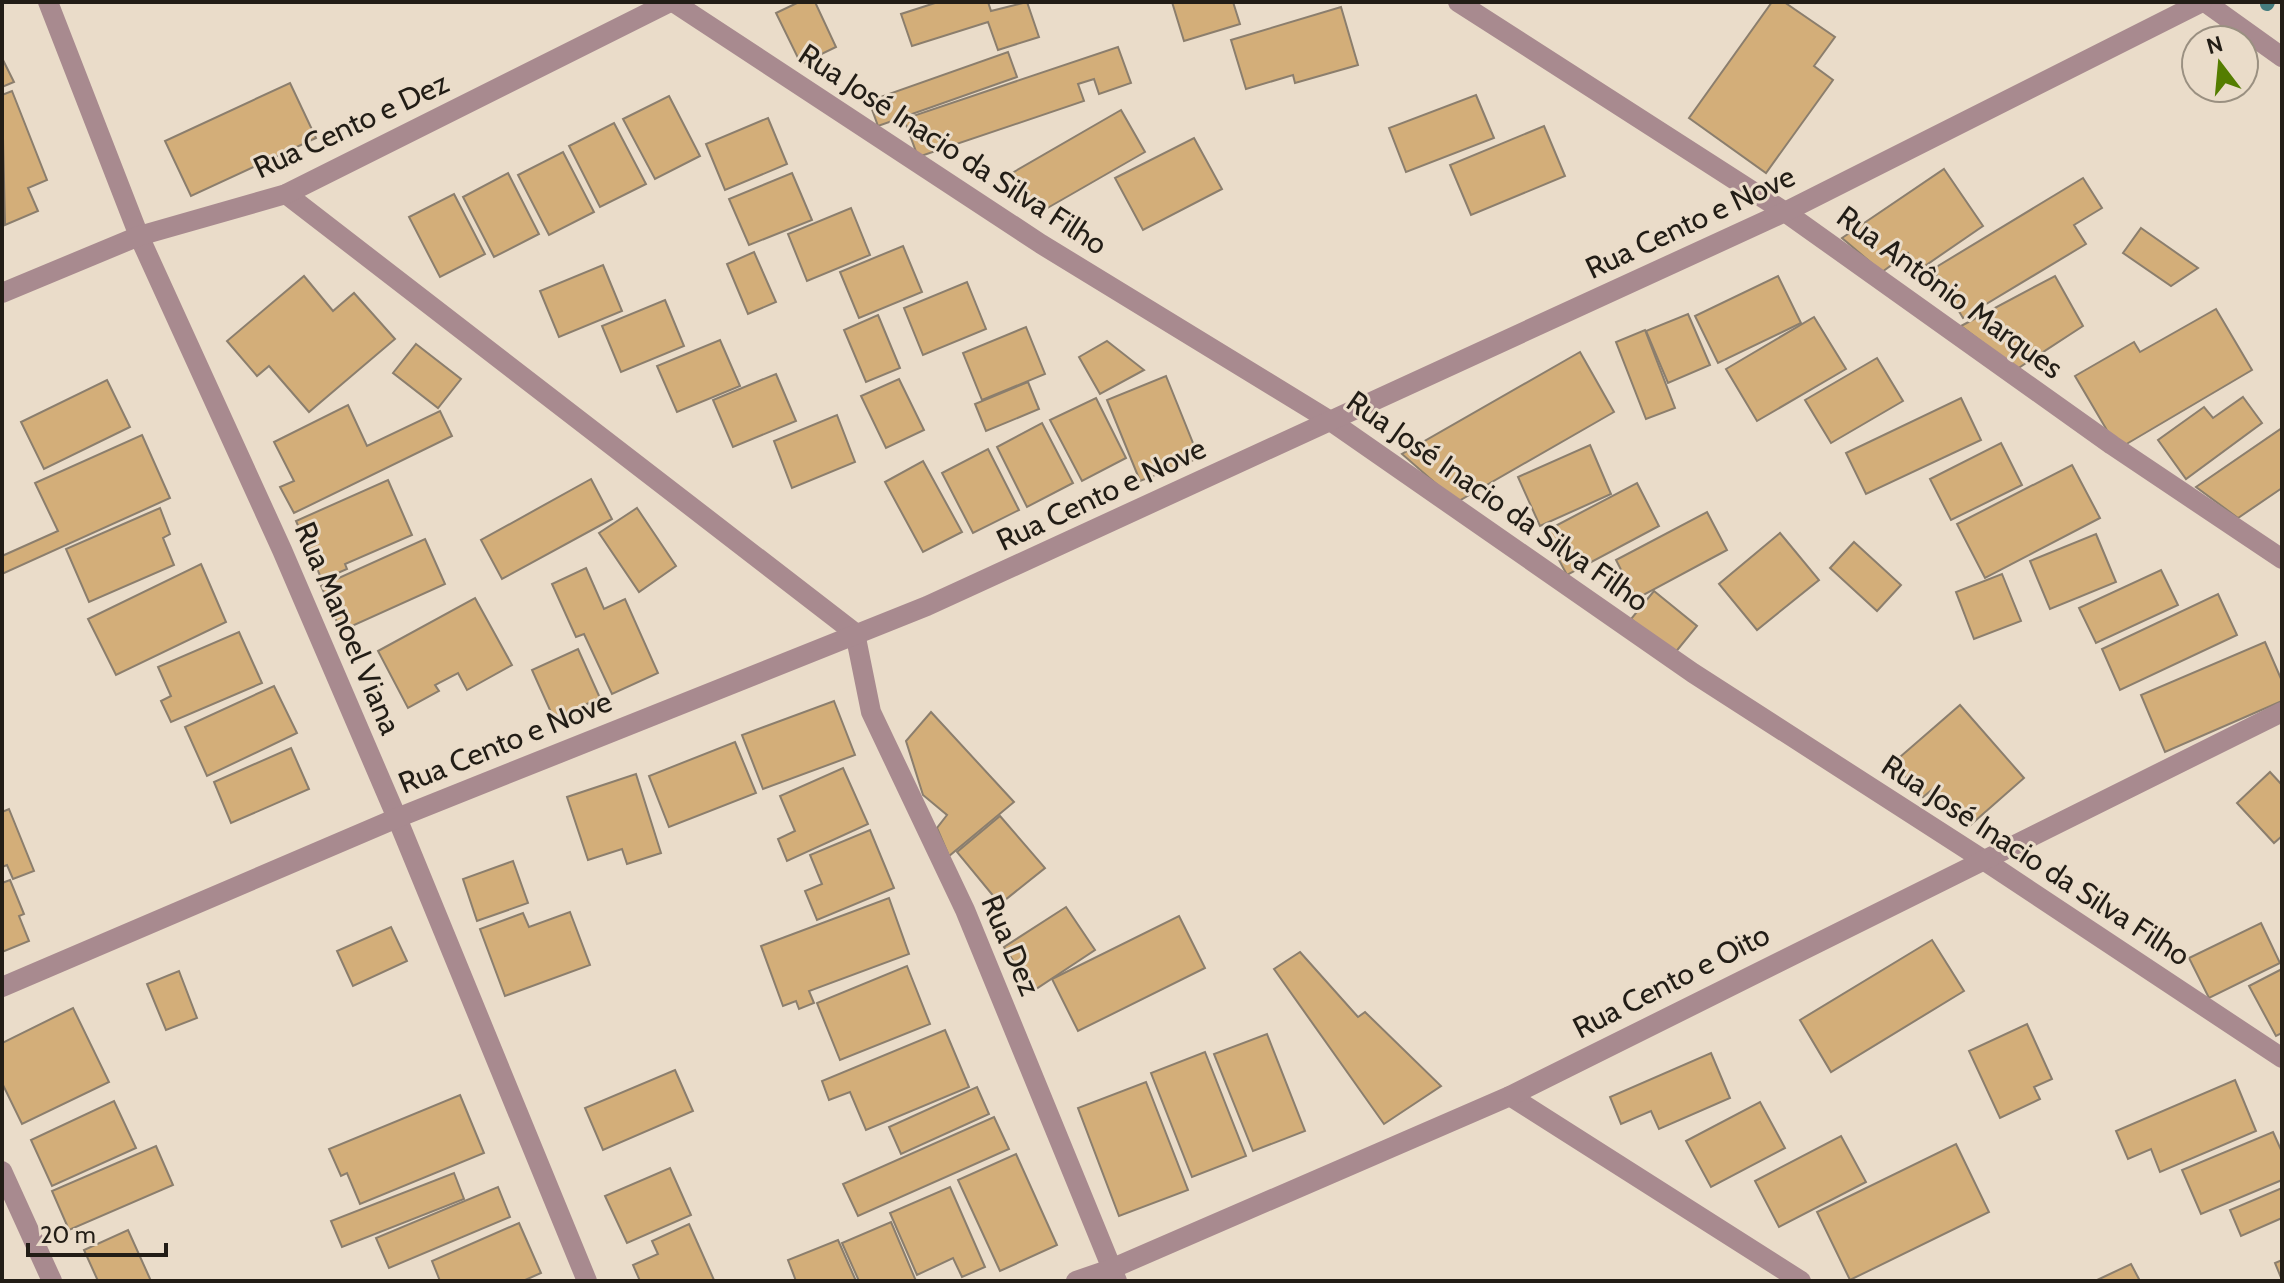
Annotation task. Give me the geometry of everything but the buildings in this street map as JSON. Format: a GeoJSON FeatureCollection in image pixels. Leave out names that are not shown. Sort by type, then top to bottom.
{"type":"FeatureCollection","features":[{"type":"Feature","properties":{"kind":"street","name":"Rua Manoel Viana"},"geometry":{"type":"LineString","coordinates":[[48,2],[139,236],[282,550],[397,818],[587,1281]]}},
{"type":"Feature","properties":{"kind":"street","name":"Rua Cento e Dez"},"geometry":{"type":"LineString","coordinates":[[2,293],[139,236],[286,194],[672,2]]}},
{"type":"Feature","properties":{"kind":"street","name":"Rua José Inacio da Silva Filho"},"geometry":{"type":"LineString","coordinates":[[672,2],[1041,244],[1332,422],[1693,673],[1982,859],[2282,1058]]}},
{"type":"Feature","properties":{"kind":"street","name":"Rua Antônio Marques"},"geometry":{"type":"LineString","coordinates":[[1458,2],[1785,212],[2112,445],[2282,559]]}},
{"type":"Feature","properties":{"kind":"street"},"geometry":{"type":"LineString","coordinates":[[2203,2],[2282,57]]}},
{"type":"Feature","properties":{"kind":"street","name":"Rua Cento e Nove"},"geometry":{"type":"LineString","coordinates":[[2,987],[397,818],[927,606],[1785,212],[2203,2]]}},
{"type":"Feature","properties":{"kind":"street"},"geometry":{"type":"LineString","coordinates":[[286,194],[855,633]]}},
{"type":"Feature","properties":{"kind":"street","name":"Rua Dez"},"geometry":{"type":"LineString","coordinates":[[855,633],[871,712],[965,910],[1114,1275]]}},
{"type":"Feature","properties":{"kind":"street","name":"Rua Cento e Oito"},"geometry":{"type":"LineString","coordinates":[[1076,1281],[1114,1275],[1510,1096],[2282,712]]}},
{"type":"Feature","properties":{"kind":"street"},"geometry":{"type":"LineString","coordinates":[[1510,1096],[1801,1281]]}},
{"type":"Feature","properties":{"kind":"street"},"geometry":{"type":"LineString","coordinates":[[2,1171],[52,1281]]}}]}
